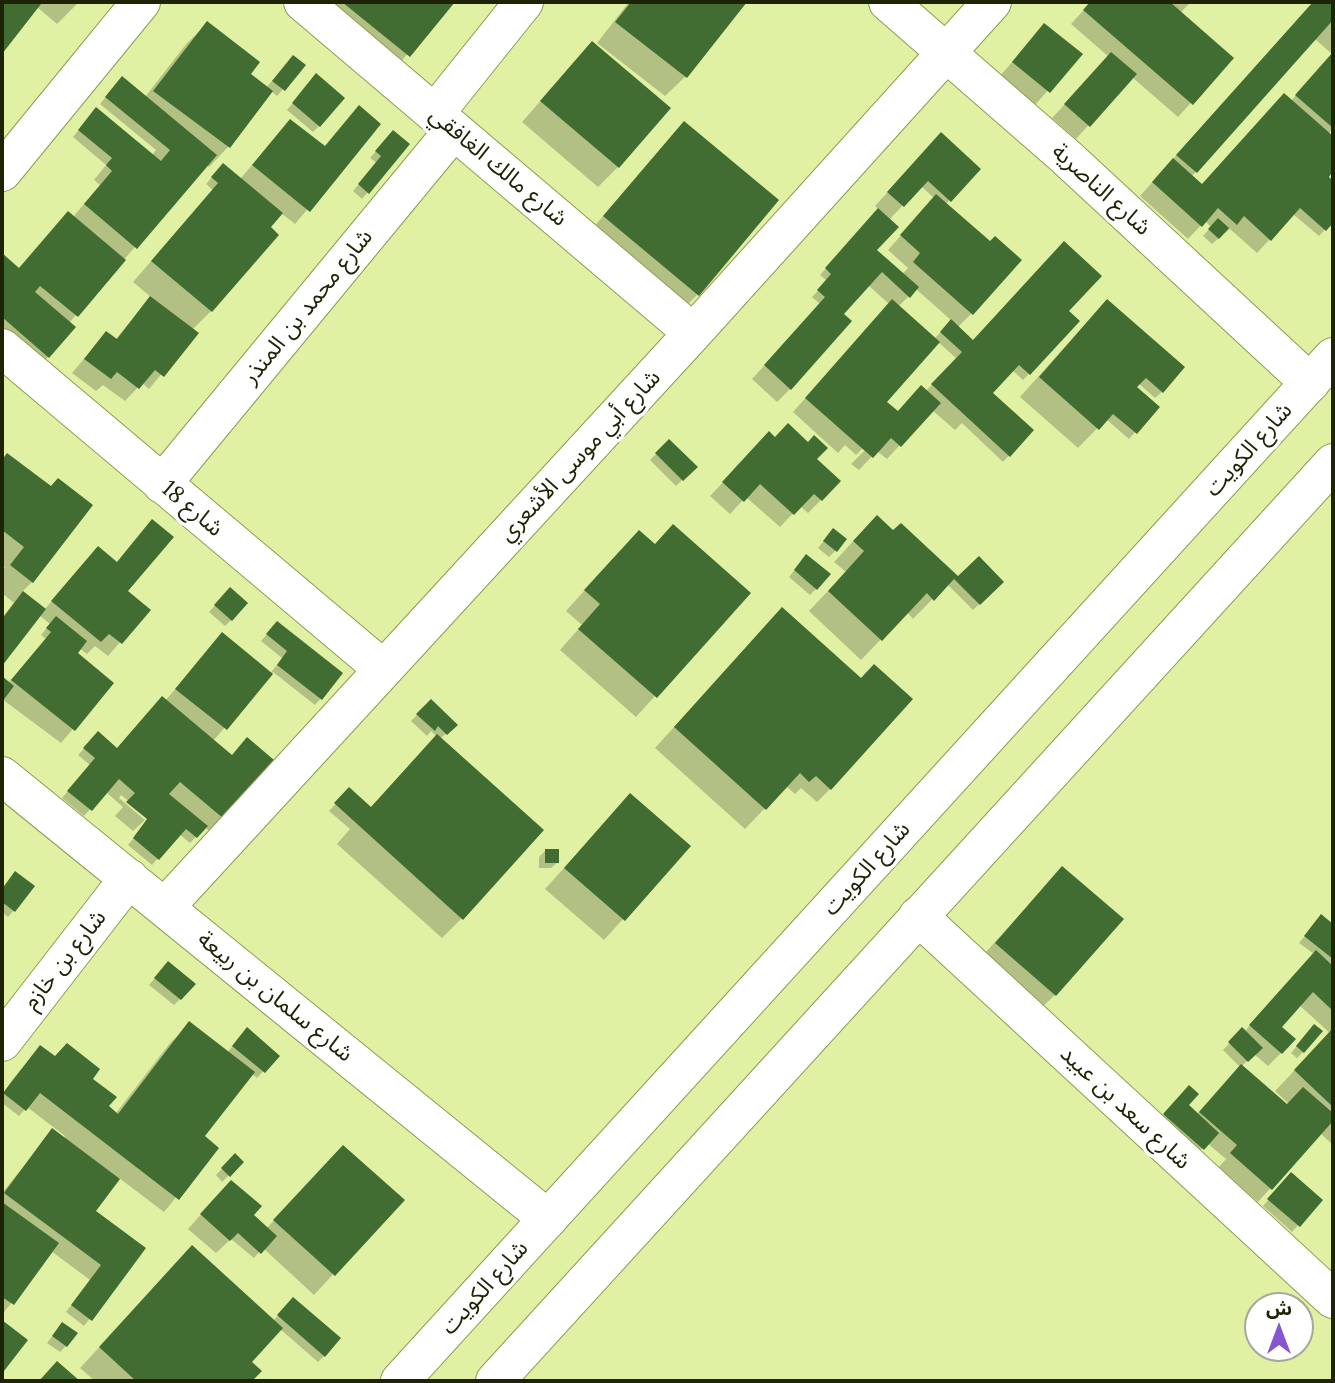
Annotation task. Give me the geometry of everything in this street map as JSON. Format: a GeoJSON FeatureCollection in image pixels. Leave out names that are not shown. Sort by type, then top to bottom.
{"type":"FeatureCollection","features":[{"type":"Feature","properties":{"kind":"street"},"geometry":{"type":"LineString","coordinates":[[2,172],[141,2]]}},
{"type":"Feature","properties":{"kind":"street","name":"شارع مالك الغافقي"},"geometry":{"type":"LineString","coordinates":[[303,2],[693,333]]}},
{"type":"Feature","properties":{"kind":"street","name":"شارع محمد بن المنذر"},"geometry":{"type":"LineString","coordinates":[[162,484],[444,122],[524,2]]}},
{"type":"Feature","properties":{"kind":"street","name":"شارع الناصرية"},"geometry":{"type":"LineString","coordinates":[[888,2],[1322,370]]}},
{"type":"Feature","properties":{"kind":"street","name":"شارع أبي موسى الأشعري"},"geometry":{"type":"LineString","coordinates":[[165,907],[693,333],[992,2]]}},
{"type":"Feature","properties":{"kind":"street","name":"شارع 18"},"geometry":{"type":"LineString","coordinates":[[2,348],[383,669]]}},
{"type":"Feature","properties":{"kind":"street","name":"شارع الكويت"},"geometry":{"type":"LineString","coordinates":[[400,1381],[1322,370]]}},
{"type":"Feature","properties":{"kind":"street"},"geometry":{"type":"LineString","coordinates":[[495,1381],[1333,463]]}},
{"type":"Feature","properties":{"kind":"street","name":"شارع سلمان بن ربيعة"},"geometry":{"type":"LineString","coordinates":[[2,776],[548,1219]]}},
{"type":"Feature","properties":{"kind":"street","name":"شارع بن خازم"},"geometry":{"type":"LineString","coordinates":[[2,1042],[129,878]]}},
{"type":"Feature","properties":{"kind":"street","name":"شارع سعد بن عبيد"},"geometry":{"type":"LineString","coordinates":[[918,916],[1328,1284]]}},
{"type":"Feature","properties":{"kind":"building"},"geometry":{"type":"Polygon","coordinates":[[[2,2],[41,4],[2,54],[2,2]]]}},
{"type":"Feature","properties":{"kind":"building"},"geometry":{"type":"Polygon","coordinates":[[[342,2],[455,2],[410,57],[342,2]]]}},
{"type":"Feature","properties":{"kind":"building"},"geometry":{"type":"Polygon","coordinates":[[[631,2],[747,2],[687,78],[615,22],[631,2]]]}},
{"type":"Feature","properties":{"kind":"building"},"geometry":{"type":"Polygon","coordinates":[[[1090,2],[1170,2],[1234,58],[1193,105],[1083,10],[1090,2]]]}},
{"type":"Feature","properties":{"kind":"building"},"geometry":{"type":"Polygon","coordinates":[[[1313,2],[1333,2],[1333,20],[1197,173],[1176,155],[1313,2]]]}},
{"type":"Feature","properties":{"kind":"building"},"geometry":{"type":"Polygon","coordinates":[[[207,21],[260,62],[251,74],[273,91],[230,148],[153,91],[207,21]]]}},
{"type":"Feature","properties":{"kind":"building"},"geometry":{"type":"Polygon","coordinates":[[[1044,23],[1083,54],[1050,93],[1012,62],[1044,23]]]}},
{"type":"Feature","properties":{"kind":"building"},"geometry":{"type":"Polygon","coordinates":[[[592,41],[671,108],[619,168],[540,101],[592,41]]]}},
{"type":"Feature","properties":{"kind":"building"},"geometry":{"type":"Polygon","coordinates":[[[1111,52],[1137,74],[1090,127],[1064,104],[1111,52]]]}},
{"type":"Feature","properties":{"kind":"building"},"geometry":{"type":"Polygon","coordinates":[[[1333,52],[1333,128],[1295,95],[1333,52]]]}},
{"type":"Feature","properties":{"kind":"building"},"geometry":{"type":"Polygon","coordinates":[[[293,55],[306,65],[285,91],[272,81],[293,55]]]}},
{"type":"Feature","properties":{"kind":"building"},"geometry":{"type":"Polygon","coordinates":[[[316,73],[345,98],[320,127],[292,103],[316,73]]]}},
{"type":"Feature","properties":{"kind":"building"},"geometry":{"type":"Polygon","coordinates":[[[122,76],[217,155],[137,249],[84,204],[112,171],[106,165],[112,158],[78,130],[96,107],[161,161],[170,150],[105,97],[122,76]]]}},
{"type":"Feature","properties":{"kind":"building"},"geometry":{"type":"Polygon","coordinates":[[[1284,93],[1333,136],[1333,171],[1329,177],[1333,181],[1333,223],[1326,231],[1300,208],[1271,241],[1244,216],[1237,225],[1218,208],[1202,227],[1152,182],[1173,158],[1202,184],[1284,93]]]}},
{"type":"Feature","properties":{"kind":"building"},"geometry":{"type":"Polygon","coordinates":[[[359,105],[381,124],[310,212],[252,165],[290,119],[325,146],[359,105]]]}},
{"type":"Feature","properties":{"kind":"building"},"geometry":{"type":"Polygon","coordinates":[[[684,121],[779,200],[699,296],[603,216],[684,121]]]}},
{"type":"Feature","properties":{"kind":"building"},"geometry":{"type":"Polygon","coordinates":[[[393,130],[410,144],[369,194],[358,184],[381,156],[375,151],[393,130]]]}},
{"type":"Feature","properties":{"kind":"building"},"geometry":{"type":"Polygon","coordinates":[[[941,132],[981,169],[951,202],[928,181],[904,207],[887,192],[941,132]]]}},
{"type":"Feature","properties":{"kind":"building"},"geometry":{"type":"Polygon","coordinates":[[[223,163],[283,213],[271,227],[279,235],[212,312],[151,261],[218,183],[211,177],[223,163]]]}},
{"type":"Feature","properties":{"kind":"building"},"geometry":{"type":"Polygon","coordinates":[[[936,194],[990,241],[995,236],[1022,260],[973,315],[913,262],[920,253],[900,235],[936,194]]]}},
{"type":"Feature","properties":{"kind":"building"},"geometry":{"type":"Polygon","coordinates":[[[878,208],[899,227],[877,250],[919,287],[910,298],[882,272],[844,314],[852,321],[791,390],[764,365],[825,297],[817,290],[831,274],[825,268],[878,208]]]}},
{"type":"Feature","properties":{"kind":"building"},"geometry":{"type":"Polygon","coordinates":[[[68,211],[126,260],[78,317],[40,286],[35,292],[76,327],[49,358],[2,317],[2,253],[19,268],[68,211]]]}},
{"type":"Feature","properties":{"kind":"building"},"geometry":{"type":"Polygon","coordinates":[[[1218,218],[1229,228],[1219,239],[1208,229],[1218,218]]]}},
{"type":"Feature","properties":{"kind":"building"},"geometry":{"type":"Polygon","coordinates":[[[1064,241],[1102,276],[1069,311],[1080,321],[1030,375],[1019,365],[993,393],[1034,430],[1010,457],[931,384],[962,352],[940,332],[951,319],[973,340],[1064,241]]]}},
{"type":"Feature","properties":{"kind":"building"},"geometry":{"type":"Polygon","coordinates":[[[150,296],[199,333],[164,377],[155,370],[139,389],[117,372],[111,379],[84,359],[106,331],[117,339],[150,296]]]}},
{"type":"Feature","properties":{"kind":"building"},"geometry":{"type":"Polygon","coordinates":[[[892,299],[940,342],[887,402],[898,411],[921,385],[941,403],[901,447],[891,438],[873,458],[805,398],[892,299]]]}},
{"type":"Feature","properties":{"kind":"building"},"geometry":{"type":"Polygon","coordinates":[[[1107,299],[1185,367],[1163,393],[1146,378],[1137,387],[1160,407],[1137,434],[1113,414],[1099,430],[1039,377],[1107,299]]]}},
{"type":"Feature","properties":{"kind":"building"},"geometry":{"type":"Polygon","coordinates":[[[788,423],[808,442],[814,435],[828,448],[817,459],[841,481],[822,501],[814,494],[794,515],[760,484],[744,502],[722,482],[769,431],[775,437],[788,423]]]}},
{"type":"Feature","properties":{"kind":"building"},"geometry":{"type":"Polygon","coordinates":[[[669,439],[698,467],[683,481],[655,453],[669,439]]]}},
{"type":"Feature","properties":{"kind":"building"},"geometry":{"type":"Polygon","coordinates":[[[7,453],[51,486],[58,478],[93,505],[33,583],[10,565],[24,547],[2,530],[2,460],[7,453]]]}},
{"type":"Feature","properties":{"kind":"building"},"geometry":{"type":"Polygon","coordinates":[[[877,515],[893,530],[901,523],[958,576],[979,556],[1004,582],[980,605],[954,579],[934,601],[927,593],[882,641],[828,591],[864,551],[853,541],[877,515]]]}},
{"type":"Feature","properties":{"kind":"building"},"geometry":{"type":"Polygon","coordinates":[[[152,519],[174,537],[128,591],[151,610],[122,644],[109,634],[101,642],[51,601],[98,546],[117,562],[152,519]]]}},
{"type":"Feature","properties":{"kind":"building"},"geometry":{"type":"Polygon","coordinates":[[[673,524],[751,593],[657,698],[578,629],[600,604],[584,590],[639,530],[655,544],[673,524]]]}},
{"type":"Feature","properties":{"kind":"building"},"geometry":{"type":"Polygon","coordinates":[[[833,528],[847,539],[837,552],[823,541],[833,528]]]}},
{"type":"Feature","properties":{"kind":"building"},"geometry":{"type":"Polygon","coordinates":[[[806,554],[831,574],[817,590],[794,570],[806,554]]]}},
{"type":"Feature","properties":{"kind":"building"},"geometry":{"type":"Polygon","coordinates":[[[230,587],[248,603],[232,621],[214,605],[230,587]]]}},
{"type":"Feature","properties":{"kind":"building"},"geometry":{"type":"Polygon","coordinates":[[[23,591],[46,609],[2,666],[2,619],[23,591]]]}},
{"type":"Feature","properties":{"kind":"building"},"geometry":{"type":"Polygon","coordinates":[[[782,607],[861,678],[874,664],[913,699],[831,790],[816,776],[809,782],[800,773],[766,810],[674,727],[782,607]]]}},
{"type":"Feature","properties":{"kind":"building"},"geometry":{"type":"Polygon","coordinates":[[[56,616],[87,641],[78,653],[114,683],[75,731],[11,680],[51,632],[46,628],[56,616]]]}},
{"type":"Feature","properties":{"kind":"building"},"geometry":{"type":"Polygon","coordinates":[[[277,621],[343,673],[322,700],[277,665],[287,651],[266,634],[277,621]]]}},
{"type":"Feature","properties":{"kind":"building"},"geometry":{"type":"Polygon","coordinates":[[[222,632],[273,674],[227,730],[175,689],[222,632]]]}},
{"type":"Feature","properties":{"kind":"building"},"geometry":{"type":"Polygon","coordinates":[[[2,676],[14,686],[2,702],[2,676]]]}},
{"type":"Feature","properties":{"kind":"building"},"geometry":{"type":"Polygon","coordinates":[[[162,696],[232,755],[247,737],[274,760],[224,819],[180,782],[169,794],[208,826],[197,838],[186,829],[159,860],[133,838],[147,819],[126,802],[135,793],[119,779],[92,811],[67,791],[95,758],[83,748],[98,731],[117,748],[162,696]]]}},
{"type":"Feature","properties":{"kind":"building"},"geometry":{"type":"Polygon","coordinates":[[[431,699],[458,725],[447,735],[438,726],[435,731],[416,714],[431,699]]]}},
{"type":"Feature","properties":{"kind":"building"},"geometry":{"type":"Polygon","coordinates":[[[437,734],[544,830],[463,920],[334,803],[349,787],[371,807],[437,734]]]}},
{"type":"Feature","properties":{"kind":"building"},"geometry":{"type":"Polygon","coordinates":[[[630,793],[691,846],[625,921],[564,868],[630,793]]]}},
{"type":"Feature","properties":{"kind":"building"},"geometry":{"type":"Polygon","coordinates":[[[545,849],[559,849],[559,863],[545,863],[545,849]]]}},
{"type":"Feature","properties":{"kind":"building"},"geometry":{"type":"Polygon","coordinates":[[[1062,866],[1124,919],[1056,996],[995,943],[1062,866]]]}},
{"type":"Feature","properties":{"kind":"building"},"geometry":{"type":"Polygon","coordinates":[[[15,871],[35,886],[15,912],[2,902],[2,889],[15,871]]]}},
{"type":"Feature","properties":{"kind":"building"},"geometry":{"type":"Polygon","coordinates":[[[1321,914],[1333,924],[1333,959],[1304,936],[1321,914]]]}},
{"type":"Feature","properties":{"kind":"building"},"geometry":{"type":"Polygon","coordinates":[[[1316,950],[1333,966],[1333,1011],[1313,992],[1282,1027],[1296,1039],[1282,1054],[1249,1025],[1316,950]]]}},
{"type":"Feature","properties":{"kind":"building"},"geometry":{"type":"Polygon","coordinates":[[[168,961],[196,984],[181,1000],[154,978],[168,961]]]}},
{"type":"Feature","properties":{"kind":"building"},"geometry":{"type":"Polygon","coordinates":[[[189,1021],[255,1072],[205,1136],[219,1148],[179,1200],[40,1093],[26,1111],[3,1093],[40,1045],[55,1056],[67,1043],[100,1069],[93,1079],[117,1097],[109,1106],[118,1114],[189,1021]]]}},
{"type":"Feature","properties":{"kind":"building"},"geometry":{"type":"Polygon","coordinates":[[[1314,1024],[1323,1031],[1304,1053],[1296,1046],[1314,1024]]]}},
{"type":"Feature","properties":{"kind":"building"},"geometry":{"type":"Polygon","coordinates":[[[247,1027],[280,1056],[265,1073],[232,1046],[247,1027]]]}},
{"type":"Feature","properties":{"kind":"building"},"geometry":{"type":"Polygon","coordinates":[[[1242,1027],[1263,1048],[1248,1062],[1228,1042],[1242,1027]]]}},
{"type":"Feature","properties":{"kind":"building"},"geometry":{"type":"Polygon","coordinates":[[[1333,1028],[1333,1107],[1294,1070],[1333,1028]]]}},
{"type":"Feature","properties":{"kind":"building"},"geometry":{"type":"Polygon","coordinates":[[[1241,1064],[1287,1104],[1303,1087],[1333,1113],[1333,1121],[1272,1190],[1230,1153],[1237,1145],[1199,1112],[1241,1064]]]}},
{"type":"Feature","properties":{"kind":"building"},"geometry":{"type":"Polygon","coordinates":[[[1189,1085],[1199,1094],[1189,1105],[1219,1133],[1204,1150],[1163,1114],[1189,1085]]]}},
{"type":"Feature","properties":{"kind":"building"},"geometry":{"type":"Polygon","coordinates":[[[52,1128],[120,1179],[96,1211],[146,1248],[92,1321],[71,1305],[101,1265],[4,1193],[52,1128]]]}},
{"type":"Feature","properties":{"kind":"building"},"geometry":{"type":"Polygon","coordinates":[[[343,1145],[405,1200],[335,1276],[273,1220],[343,1145]]]}},
{"type":"Feature","properties":{"kind":"building"},"geometry":{"type":"Polygon","coordinates":[[[235,1153],[244,1162],[230,1177],[221,1168],[235,1153]]]}},
{"type":"Feature","properties":{"kind":"building"},"geometry":{"type":"Polygon","coordinates":[[[1291,1172],[1323,1200],[1300,1227],[1267,1199],[1291,1172]]]}},
{"type":"Feature","properties":{"kind":"building"},"geometry":{"type":"Polygon","coordinates":[[[231,1180],[262,1206],[254,1215],[277,1236],[261,1254],[238,1233],[230,1241],[200,1214],[231,1180]]]}},
{"type":"Feature","properties":{"kind":"building"},"geometry":{"type":"Polygon","coordinates":[[[2,1202],[59,1243],[14,1305],[2,1297],[2,1202]]]}},
{"type":"Feature","properties":{"kind":"building"},"geometry":{"type":"Polygon","coordinates":[[[192,1245],[283,1328],[252,1362],[262,1371],[252,1381],[136,1381],[99,1347],[192,1245]]]}},
{"type":"Feature","properties":{"kind":"building"},"geometry":{"type":"Polygon","coordinates":[[[293,1297],[341,1338],[325,1357],[277,1315],[293,1297]]]}},
{"type":"Feature","properties":{"kind":"building"},"geometry":{"type":"Polygon","coordinates":[[[2,1320],[28,1340],[4,1371],[2,1370],[2,1320]]]}},
{"type":"Feature","properties":{"kind":"building"},"geometry":{"type":"Polygon","coordinates":[[[62,1322],[78,1333],[67,1347],[52,1336],[62,1322]]]}},
{"type":"Feature","properties":{"kind":"building"},"geometry":{"type":"Polygon","coordinates":[[[57,1361],[80,1381],[39,1381],[57,1361]]]}}]}
